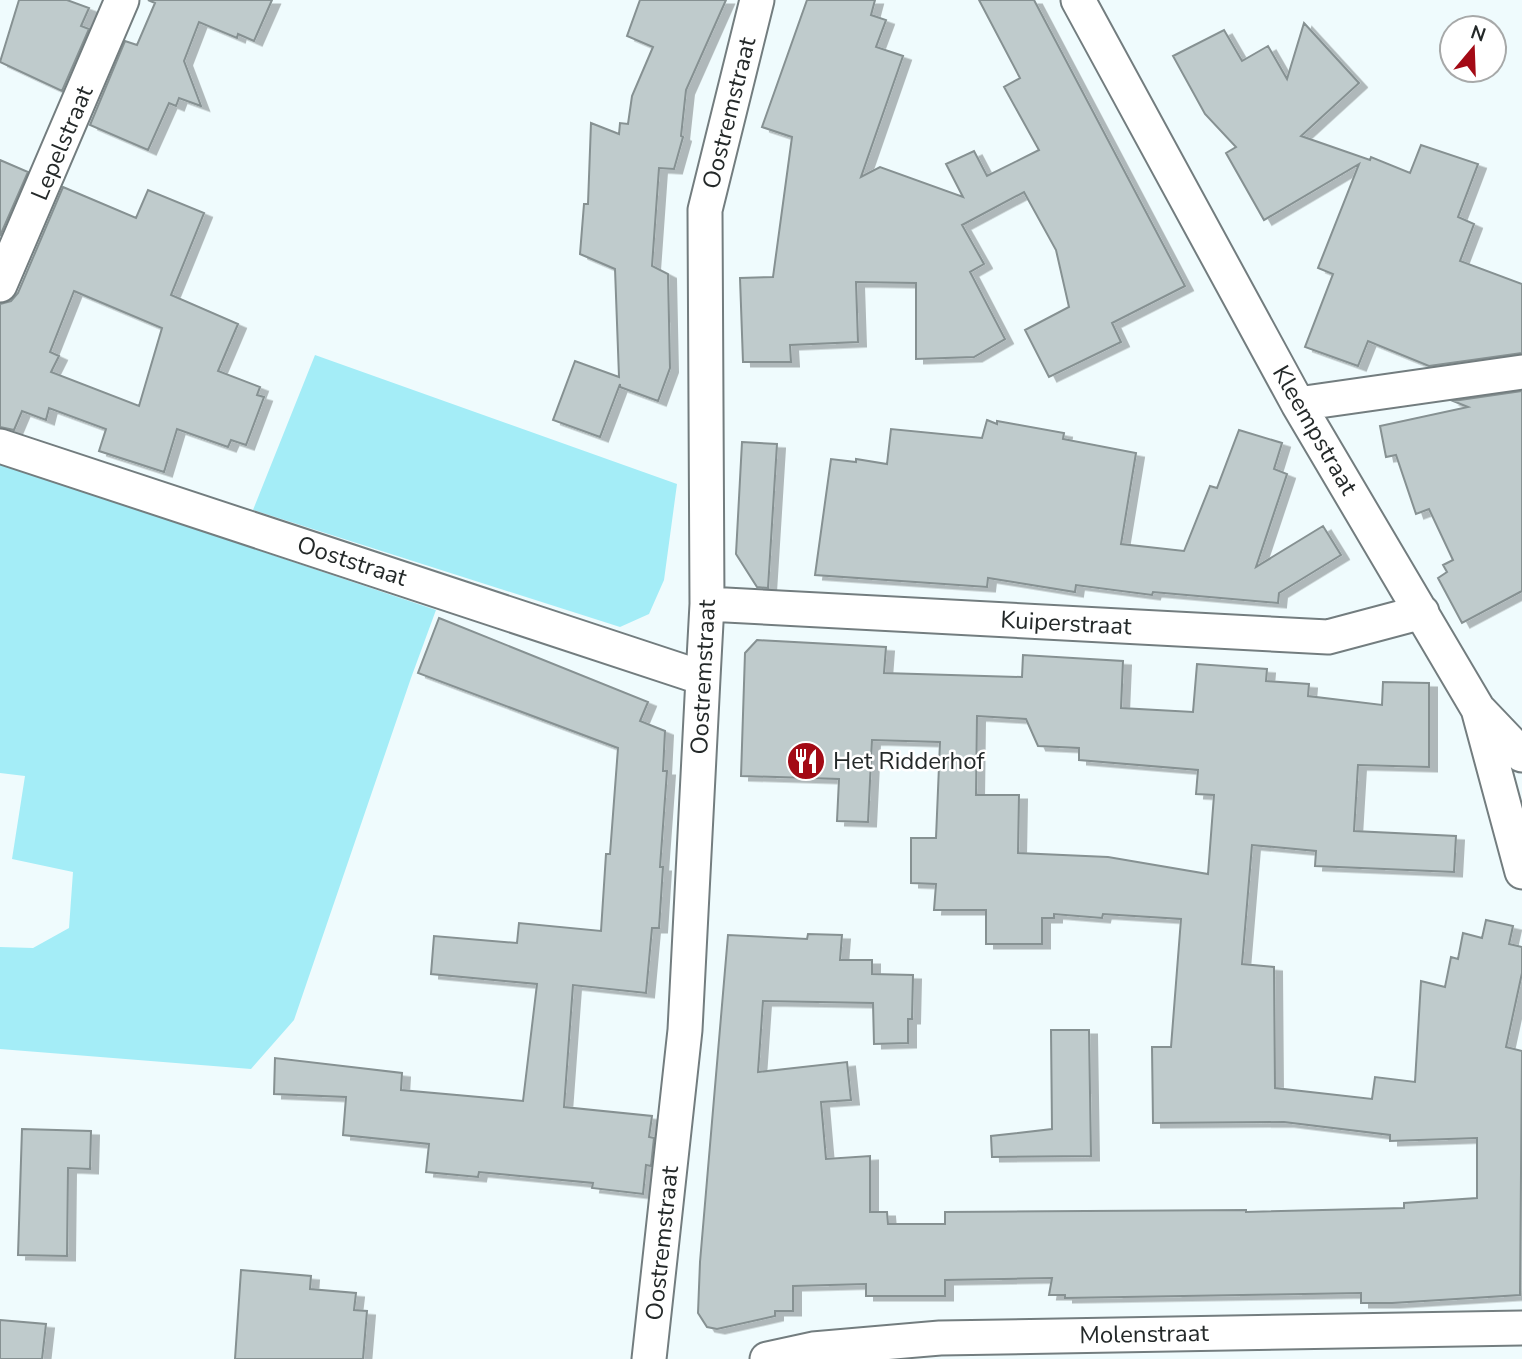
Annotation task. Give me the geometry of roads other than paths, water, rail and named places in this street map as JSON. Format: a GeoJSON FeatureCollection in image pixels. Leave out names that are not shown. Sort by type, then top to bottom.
{"type":"FeatureCollection","features":[{"type":"Feature","properties":{"kind":"street","name":"Lepelstraat"},"geometry":{"type":"LineString","coordinates":[[0,285],[122,0]]}},
{"type":"Feature","properties":{"kind":"street","name":"Oostremstraat"},"geometry":{"type":"LineString","coordinates":[[649,1359],[685,1030],[707,604],[705,209],[757,0]]}},
{"type":"Feature","properties":{"kind":"street","name":"Kleempstraat"},"geometry":{"type":"LineString","coordinates":[[1078,0],[1298,404],[1478,709],[1522,872]]}},
{"type":"Feature","properties":{"kind":"street"},"geometry":{"type":"LineString","coordinates":[[1298,404],[1522,372]]}},
{"type":"Feature","properties":{"kind":"street","name":"Ooststraat"},"geometry":{"type":"LineString","coordinates":[[0,446],[703,678]]}},
{"type":"Feature","properties":{"kind":"street","name":"Kuiperstraat"},"geometry":{"type":"LineString","coordinates":[[707,604],[1328,637],[1422,612]]}},
{"type":"Feature","properties":{"kind":"street"},"geometry":{"type":"LineString","coordinates":[[1478,709],[1522,755]]}},
{"type":"Feature","properties":{"kind":"street","name":"Molenstraat"},"geometry":{"type":"LineString","coordinates":[[767,1359],[813,1349],[940,1338],[1522,1328]]}},
{"type":"Feature","properties":{"kind":"place","name":"Het Ridderhof"},"geometry":{"type":"Point","coordinates":[806,761]}}]}
